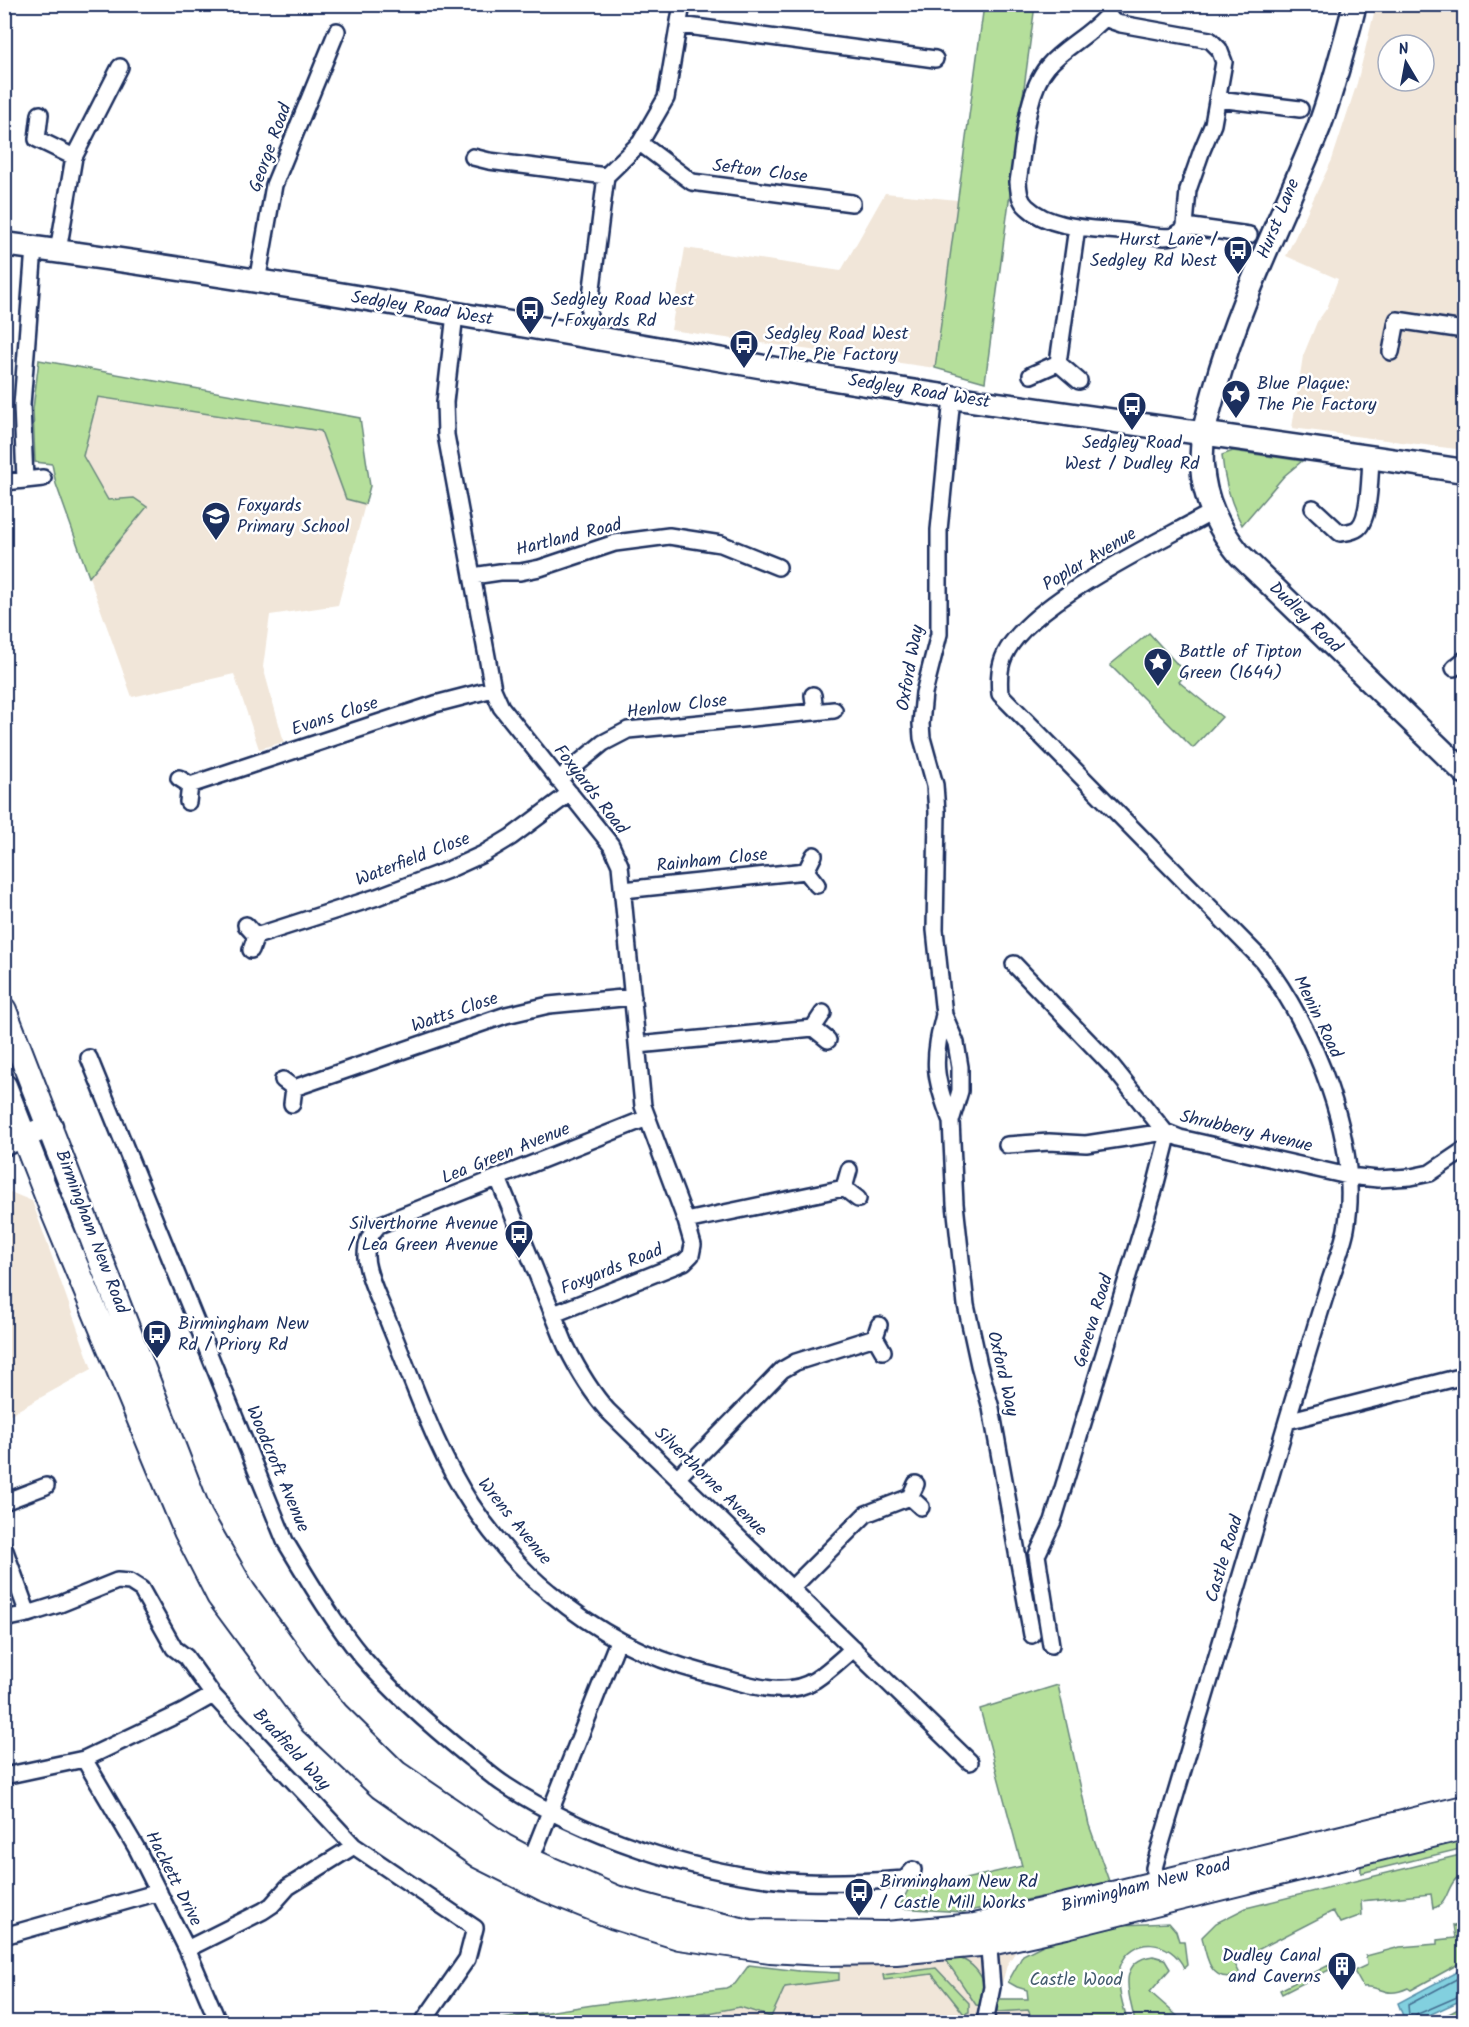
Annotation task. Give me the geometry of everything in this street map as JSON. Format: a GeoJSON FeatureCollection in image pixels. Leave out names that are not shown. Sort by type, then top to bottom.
{"type":"FeatureCollection","features":[{"type":"Feature","properties":{"kind":"highway","name":"Birmingham New Road"},"geometry":{"type":"LineString","coordinates":[[4,1010],[51,1126],[200,1516],[243,1591],[298,1667],[336,1714],[396,1773],[503,1846],[527,1869]]}},
{"type":"Feature","properties":{"kind":"highway","name":"Birmingham New Road"},"geometry":{"type":"LineString","coordinates":[[4,1086],[14,1140],[54,1211],[186,1531],[219,1596],[312,1722],[381,1787],[479,1856],[616,1898],[749,1932],[988,1934],[1066,1926],[1464,1827]]}},
{"type":"Feature","properties":{"kind":"highway","name":"Birmingham New Road"},"geometry":{"type":"LineString","coordinates":[[988,1934],[1158,1883],[1464,1808]]}},
{"type":"Feature","properties":{"kind":"main road","name":"Hurst Lane"},"geometry":{"type":"LineString","coordinates":[[1203,434],[1226,349],[1319,127],[1335,81],[1355,4]]}},
{"type":"Feature","properties":{"kind":"main road","name":"Sedgley Road West"},"geometry":{"type":"LineString","coordinates":[[4,244],[455,314],[952,398],[1464,471]]}},
{"type":"Feature","properties":{"kind":"main road","name":"Dudley Road"},"geometry":{"type":"LineString","coordinates":[[1203,434],[1204,488],[1212,512],[1224,535],[1240,555],[1464,772]]}},
{"type":"Feature","properties":{"kind":"main road"},"geometry":{"type":"LineString","coordinates":[[14,1140],[51,1126]]}},
{"type":"Feature","properties":{"kind":"street"},"geometry":{"type":"LineString","coordinates":[[586,336],[606,176],[640,144],[666,98],[682,4]]}},
{"type":"Feature","properties":{"kind":"street"},"geometry":{"type":"LineString","coordinates":[[1108,9],[1112,21],[1121,24],[1209,40],[1219,49],[1224,62],[1213,124],[1190,183],[1185,226],[1174,236],[1077,227],[1042,217],[1026,206],[1019,195],[1018,182],[1035,87],[1048,66],[1099,25],[1108,9]]}},
{"type":"Feature","properties":{"kind":"street"},"geometry":{"type":"LineString","coordinates":[[680,25],[935,59]]}},
{"type":"Feature","properties":{"kind":"street","name":"George Road"},"geometry":{"type":"LineString","coordinates":[[257,282],[274,185],[337,31]]}},
{"type":"Feature","properties":{"kind":"street"},"geometry":{"type":"LineString","coordinates":[[58,251],[74,157],[120,67]]}},
{"type":"Feature","properties":{"kind":"street"},"geometry":{"type":"LineString","coordinates":[[1218,99],[1300,109]]}},
{"type":"Feature","properties":{"kind":"street"},"geometry":{"type":"LineString","coordinates":[[40,114],[37,139],[74,157]]}},
{"type":"Feature","properties":{"kind":"street","name":"Sefton Close"},"geometry":{"type":"LineString","coordinates":[[640,144],[692,183],[852,203]]}},
{"type":"Feature","properties":{"kind":"street"},"geometry":{"type":"LineString","coordinates":[[473,157],[606,176]]}},
{"type":"Feature","properties":{"kind":"street"},"geometry":{"type":"LineString","coordinates":[[1185,226],[1249,235]]}},
{"type":"Feature","properties":{"kind":"street"},"geometry":{"type":"LineString","coordinates":[[1058,363],[1077,227]]}},
{"type":"Feature","properties":{"kind":"street"},"geometry":{"type":"LineString","coordinates":[[25,480],[22,405],[34,248]]}},
{"type":"Feature","properties":{"kind":"street","name":"Foxyards Road"},"geometry":{"type":"LineString","coordinates":[[455,314],[445,402],[446,435],[493,689],[501,707],[611,845],[620,865],[643,1106],[693,1245],[691,1255],[684,1262],[554,1314]]}},
{"type":"Feature","properties":{"kind":"street"},"geometry":{"type":"LineString","coordinates":[[1391,352],[1397,320],[1464,330]]}},
{"type":"Feature","properties":{"kind":"street"},"geometry":{"type":"LineString","coordinates":[[1031,375],[1058,363]]}},
{"type":"Feature","properties":{"kind":"street"},"geometry":{"type":"LineString","coordinates":[[1058,363],[1079,381]]}},
{"type":"Feature","properties":{"kind":"street","name":"Oxford Way"},"geometry":{"type":"LineString","coordinates":[[952,398],[939,530],[939,634],[924,693],[921,724],[922,738],[935,785],[937,812],[935,930],[944,1015],[956,1043],[960,1067],[960,1091],[951,1121],[955,1204],[966,1305],[991,1408],[1032,1635]]}},
{"type":"Feature","properties":{"kind":"street"},"geometry":{"type":"LineString","coordinates":[[1313,508],[1340,533],[1351,532],[1360,526],[1365,515],[1371,457]]}},
{"type":"Feature","properties":{"kind":"street"},"geometry":{"type":"LineString","coordinates":[[4,482],[43,478]]}},
{"type":"Feature","properties":{"kind":"street","name":"Poplar Avenue"},"geometry":{"type":"LineString","coordinates":[[1000,694],[999,678],[1002,660],[1025,628],[1043,612],[1080,585],[1212,512]]}},
{"type":"Feature","properties":{"kind":"street","name":"Hartland Road"},"geometry":{"type":"LineString","coordinates":[[473,576],[530,570],[615,543],[669,536],[721,544],[778,567]]}},
{"type":"Feature","properties":{"kind":"street","name":"Evans Close"},"geometry":{"type":"LineString","coordinates":[[188,802],[184,782],[435,704],[493,689]]}},
{"type":"Feature","properties":{"kind":"street","name":"Menin Road"},"geometry":{"type":"LineString","coordinates":[[1000,694],[1254,951],[1280,983],[1308,1038],[1337,1112],[1348,1176],[1346,1228],[1287,1421]]}},
{"type":"Feature","properties":{"kind":"street"},"geometry":{"type":"LineString","coordinates":[[813,695],[815,712]]}},
{"type":"Feature","properties":{"kind":"street","name":"Henlow Close"},"geometry":{"type":"LineString","coordinates":[[558,780],[603,743],[628,730],[834,710]]}},
{"type":"Feature","properties":{"kind":"street","name":"Waterfield Close"},"geometry":{"type":"LineString","coordinates":[[251,937],[377,897],[448,870],[483,854],[511,837],[570,793]]}},
{"type":"Feature","properties":{"kind":"street"},"geometry":{"type":"LineString","coordinates":[[814,855],[806,871],[817,885]]}},
{"type":"Feature","properties":{"kind":"street","name":"Rainham Close"},"geometry":{"type":"LineString","coordinates":[[622,890],[806,871]]}},
{"type":"Feature","properties":{"kind":"street","name":"Shrubbery Avenue"},"geometry":{"type":"LineString","coordinates":[[1014,964],[1112,1066],[1166,1132],[1180,1138],[1348,1176],[1378,1179],[1412,1177],[1430,1173],[1464,1150]]}},
{"type":"Feature","properties":{"kind":"street","name":"Watts Close"},"geometry":{"type":"LineString","coordinates":[[290,1091],[506,1016],[549,1005],[633,997]]}},
{"type":"Feature","properties":{"kind":"street"},"geometry":{"type":"LineString","coordinates":[[813,1028],[824,1012]]}},
{"type":"Feature","properties":{"kind":"street","name":"Oxford Way"},"geometry":{"type":"LineString","coordinates":[[944,1015],[936,1046],[936,1069],[939,1092],[951,1121]]}},
{"type":"Feature","properties":{"kind":"street"},"geometry":{"type":"LineString","coordinates":[[638,1045],[813,1028],[828,1040]]}},
{"type":"Feature","properties":{"kind":"street","name":"Woodcroft Avenue"},"geometry":{"type":"LineString","coordinates":[[89,1058],[285,1541],[323,1604],[363,1658],[411,1708],[504,1785],[549,1812],[620,1842],[685,1862],[786,1881],[852,1883],[904,1879],[913,1870]]}},
{"type":"Feature","properties":{"kind":"street","name":"Lea Green Avenue"},"geometry":{"type":"LineString","coordinates":[[380,1226],[647,1118]]}},
{"type":"Feature","properties":{"kind":"street"},"geometry":{"type":"LineString","coordinates":[[1007,1145],[1049,1142],[1086,1144],[1166,1132]]}},
{"type":"Feature","properties":{"kind":"street","name":"Geneva Road"},"geometry":{"type":"LineString","coordinates":[[1051,1645],[1037,1554],[1053,1521],[1155,1187],[1166,1144],[1166,1132]]}},
{"type":"Feature","properties":{"kind":"street"},"geometry":{"type":"LineString","coordinates":[[844,1188],[849,1170]]}},
{"type":"Feature","properties":{"kind":"street","name":"Silverthorne Avenue"},"geometry":{"type":"LineString","coordinates":[[498,1178],[578,1372],[592,1393],[970,1762]]}},
{"type":"Feature","properties":{"kind":"street"},"geometry":{"type":"LineString","coordinates":[[686,1221],[844,1188],[858,1199]]}},
{"type":"Feature","properties":{"kind":"street","name":"Wrens Avenue"},"geometry":{"type":"LineString","coordinates":[[380,1226],[371,1233],[366,1260],[433,1433],[472,1505],[512,1556],[548,1592],[618,1641],[679,1666],[774,1690],[793,1689],[813,1681],[854,1648]]}},
{"type":"Feature","properties":{"kind":"street"},"geometry":{"type":"LineString","coordinates":[[678,1477],[782,1370],[796,1362],[877,1331],[883,1351]]}},
{"type":"Feature","properties":{"kind":"street"},"geometry":{"type":"LineString","coordinates":[[1287,1421],[1464,1376]]}},
{"type":"Feature","properties":{"kind":"street","name":"Castle Road"},"geometry":{"type":"LineString","coordinates":[[1158,1883],[1154,1868],[1157,1857],[1287,1421]]}},
{"type":"Feature","properties":{"kind":"street"},"geometry":{"type":"LineString","coordinates":[[4,1502],[46,1486]]}},
{"type":"Feature","properties":{"kind":"street"},"geometry":{"type":"LineString","coordinates":[[792,1588],[866,1514],[915,1496]]}},
{"type":"Feature","properties":{"kind":"street"},"geometry":{"type":"LineString","coordinates":[[4,1548],[28,1614]]}},
{"type":"Feature","properties":{"kind":"street","name":"Bradfield Way"},"geometry":{"type":"LineString","coordinates":[[4,1619],[28,1614],[117,1581],[130,1582],[141,1589],[174,1648],[186,1658],[213,1695],[354,1846],[475,1928],[467,1959],[423,2022]]}},
{"type":"Feature","properties":{"kind":"street"},"geometry":{"type":"LineString","coordinates":[[527,1869],[618,1641]]}},
{"type":"Feature","properties":{"kind":"street"},"geometry":{"type":"LineString","coordinates":[[4,1776],[84,1759],[183,1712],[213,1695]]}},
{"type":"Feature","properties":{"kind":"street","name":"Hackett Drive"},"geometry":{"type":"LineString","coordinates":[[84,1759],[137,1849],[159,1892],[218,2022]]}},
{"type":"Feature","properties":{"kind":"street"},"geometry":{"type":"LineString","coordinates":[[186,1949],[263,1911],[272,1905],[288,1887],[354,1846]]}},
{"type":"Feature","properties":{"kind":"street"},"geometry":{"type":"LineString","coordinates":[[4,1936],[159,1892]]}},
{"type":"Feature","properties":{"kind":"street"},"geometry":{"type":"LineString","coordinates":[[985,2022],[992,1987],[988,1934]]}},
{"type":"Feature","properties":{"kind":"shaded area"},"geometry":{"type":"Polygon","coordinates":[[[1376,5],[1464,5],[1464,450],[1292,428],[1303,356],[1317,322],[1327,308],[1338,279],[1286,256],[1332,160],[1357,83],[1376,5]]]}},
{"type":"Feature","properties":{"kind":"shaded area"},"geometry":{"type":"Polygon","coordinates":[[[885,193],[958,200],[935,368],[671,330],[685,248],[841,271],[885,193]]]}},
{"type":"Feature","properties":{"kind":"shaded area","name":"Foxyards Primary School"},"geometry":{"type":"Polygon","coordinates":[[[39,360],[311,410],[370,486],[338,605],[270,615],[263,667],[284,742],[259,749],[234,674],[132,697],[56,484],[52,464],[35,462],[33,409],[39,360]]]}},
{"type":"Feature","properties":{"kind":"shaded area"},"geometry":{"type":"Polygon","coordinates":[[[5,1190],[32,1201],[92,1369],[11,1414],[4,1411],[5,1190]]]}},
{"type":"Feature","properties":{"kind":"shaded area"},"geometry":{"type":"Polygon","coordinates":[[[840,1944],[1018,1948],[1007,1965],[998,1998],[1028,1999],[1028,2010],[1034,2022],[662,2022],[740,2007],[771,2016],[785,1987],[839,1980],[840,1944]]]}},
{"type":"Feature","properties":{"kind":"green space"},"geometry":{"type":"Polygon","coordinates":[[[984,5],[1035,5],[985,382],[935,368],[984,5]]]}},
{"type":"Feature","properties":{"kind":"green space"},"geometry":{"type":"Polygon","coordinates":[[[39,360],[360,418],[370,486],[365,504],[346,499],[321,431],[98,397],[83,456],[108,500],[134,498],[147,507],[89,577],[56,484],[52,464],[35,462],[33,409],[39,360]]]}},
{"type":"Feature","properties":{"kind":"green space"},"geometry":{"type":"Polygon","coordinates":[[[1233,451],[1302,461],[1284,476],[1242,525],[1228,491],[1223,465],[1222,455],[1233,451]]]}},
{"type":"Feature","properties":{"kind":"green space"},"geometry":{"type":"Polygon","coordinates":[[[1149,633],[1186,674],[1179,682],[1222,717],[1193,748],[1110,665],[1149,633]]]}},
{"type":"Feature","properties":{"kind":"green space"},"geometry":{"type":"Polygon","coordinates":[[[1058,1685],[1089,1825],[1110,1884],[963,1912],[899,1908],[910,1886],[952,1882],[1022,1866],[980,1709],[1058,1685]]]}},
{"type":"Feature","properties":{"kind":"green space"},"geometry":{"type":"Polygon","coordinates":[[[1464,1835],[1464,1848],[1361,1873],[1361,1862],[1464,1835]]]}},
{"type":"Feature","properties":{"kind":"green space"},"geometry":{"type":"Polygon","coordinates":[[[1464,1854],[1464,1873],[1453,1882],[1439,1906],[1433,1908],[1431,1894],[1361,1901],[1362,1915],[1340,1923],[1333,1911],[1234,1962],[1240,1974],[1230,1977],[1222,1976],[1216,1973],[1208,1961],[1202,1937],[1216,1923],[1246,1908],[1464,1854]]]}},
{"type":"Feature","properties":{"kind":"green space","name":"Castle Wood"},"geometry":{"type":"Polygon","coordinates":[[[1169,1923],[1176,1931],[1179,1941],[1184,1941],[1187,1965],[1184,1968],[1170,1951],[1152,1945],[1142,1945],[1125,1956],[1120,1967],[1119,1980],[1127,2022],[1034,2022],[1028,2010],[997,2012],[998,1999],[1028,1999],[1027,1990],[1008,1982],[1023,1955],[1049,1942],[1122,1925],[1169,1923]]]}},
{"type":"Feature","properties":{"kind":"green space"},"geometry":{"type":"Polygon","coordinates":[[[1453,1925],[1464,1928],[1464,1961],[1411,1990],[1408,1988],[1388,1992],[1363,1987],[1354,1971],[1367,1965],[1366,1956],[1400,1947],[1437,1944],[1437,1940],[1455,1938],[1453,1925]]]}},
{"type":"Feature","properties":{"kind":"green space"},"geometry":{"type":"Polygon","coordinates":[[[1153,1956],[1164,1959],[1170,1969],[1150,1992],[1184,2022],[1135,2022],[1128,1992],[1129,1973],[1133,1965],[1141,1959],[1153,1956]]]}},
{"type":"Feature","properties":{"kind":"green space"},"geometry":{"type":"Polygon","coordinates":[[[961,1959],[972,1966],[983,1981],[982,2006],[976,2005],[946,1960],[961,1959]]]}},
{"type":"Feature","properties":{"kind":"green space"},"geometry":{"type":"Polygon","coordinates":[[[749,1965],[839,1973],[839,1980],[785,1987],[771,2017],[740,2007],[662,2022],[482,2022],[726,1988],[735,1984],[749,1965]]]}},
{"type":"Feature","properties":{"kind":"green space"},"geometry":{"type":"Polygon","coordinates":[[[1329,1965],[1331,1969],[1282,1994],[1280,1990],[1329,1965]]]}},
{"type":"Feature","properties":{"kind":"green space"},"geometry":{"type":"Polygon","coordinates":[[[936,1968],[969,2003],[969,2012],[964,2014],[932,1974],[884,1980],[883,1975],[936,1968]]]}},
{"type":"Feature","properties":{"kind":"green space"},"geometry":{"type":"Polygon","coordinates":[[[1464,2006],[1464,2022],[1434,2022],[1460,2008],[1464,2006]]]}},
{"type":"Feature","properties":{"kind":"water"},"geometry":{"type":"Polygon","coordinates":[[[1464,1968],[1464,1999],[1414,2022],[1395,2022],[1403,2016],[1398,2003],[1464,1968]]]}},
{"type":"Feature","properties":{"kind":"place","name":"Hurst Lane / Sedgley Rd West"},"geometry":{"type":"Point","coordinates":[1238,276]}},
{"type":"Feature","properties":{"kind":"place","name":"Sedgley Road West / Foxyards Rd"},"geometry":{"type":"Point","coordinates":[530,336]}},
{"type":"Feature","properties":{"kind":"place","name":"Sedgley Road West / The Pie Factory"},"geometry":{"type":"Point","coordinates":[744,370]}},
{"type":"Feature","properties":{"kind":"place","name":"Blue Plaque: The Pie Factory"},"geometry":{"type":"Point","coordinates":[1236,420]}},
{"type":"Feature","properties":{"kind":"place","name":"Sedgley Road West / Dudley Rd"},"geometry":{"type":"Point","coordinates":[1132,432]}},
{"type":"Feature","properties":{"kind":"place","name":"Foxyards Primary School"},"geometry":{"type":"Point","coordinates":[216,542]}},
{"type":"Feature","properties":{"kind":"place","name":"Battle of Tipton Green (1644)"},"geometry":{"type":"Point","coordinates":[1158,688]}},
{"type":"Feature","properties":{"kind":"place","name":"Silverthorne Avenue / Lea Green Avenue"},"geometry":{"type":"Point","coordinates":[519,1260]}},
{"type":"Feature","properties":{"kind":"place","name":"Birmingham New Rd / Priory Rd"},"geometry":{"type":"Point","coordinates":[157,1360]}},
{"type":"Feature","properties":{"kind":"place","name":"Birmingham New Rd / Castle Mill Works"},"geometry":{"type":"Point","coordinates":[859,1918]}},
{"type":"Feature","properties":{"kind":"place","name":"Dudley Canal and Caverns"},"geometry":{"type":"Point","coordinates":[1342,1992]}}]}
